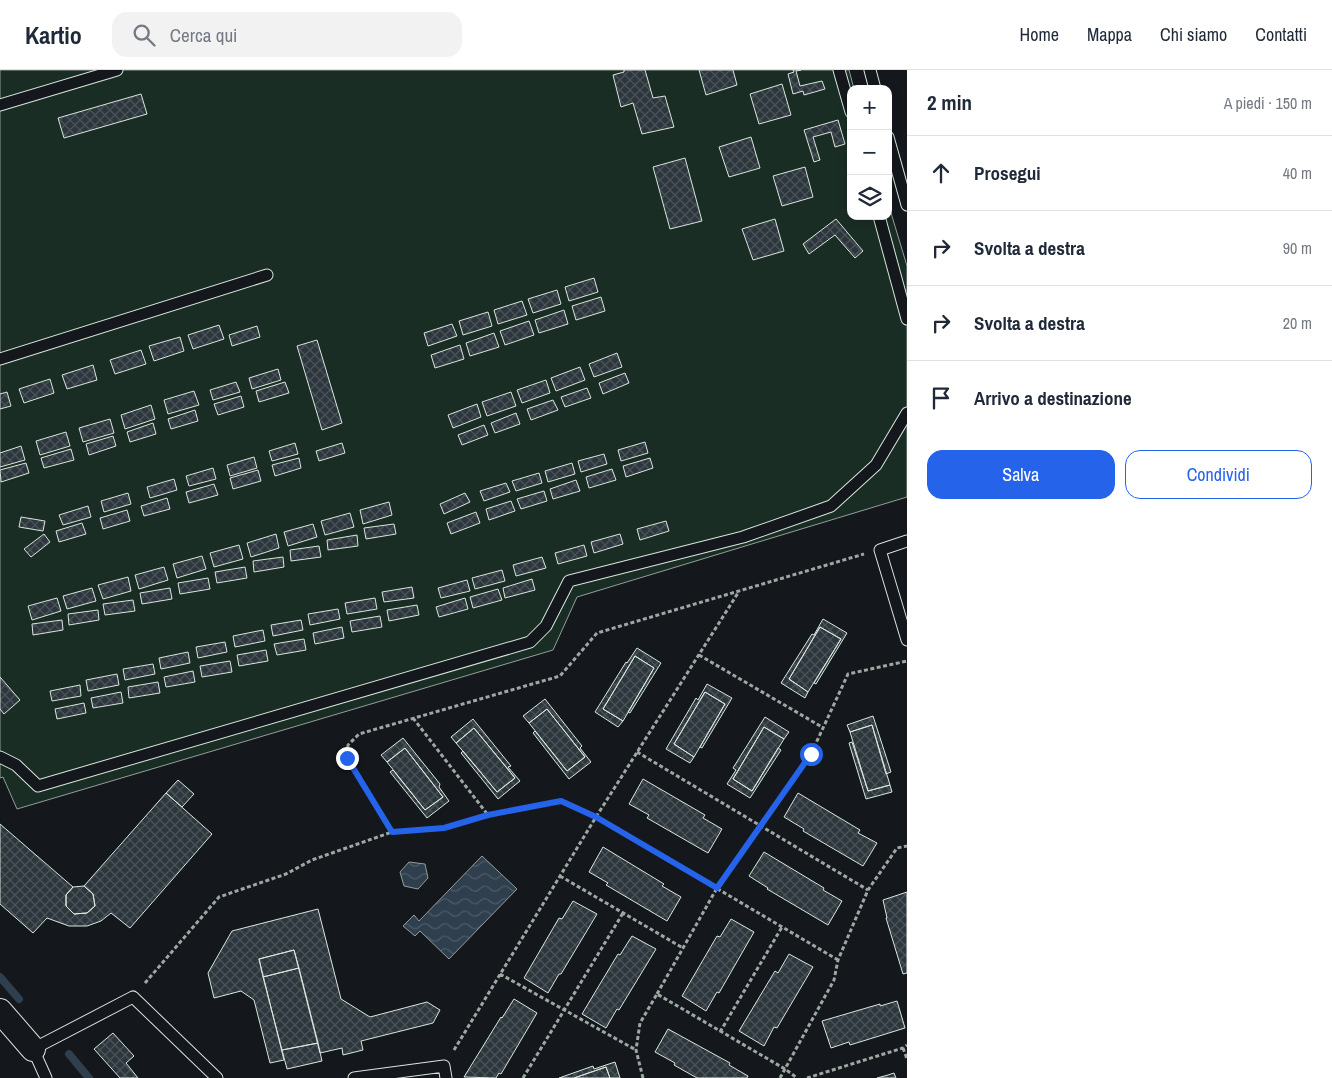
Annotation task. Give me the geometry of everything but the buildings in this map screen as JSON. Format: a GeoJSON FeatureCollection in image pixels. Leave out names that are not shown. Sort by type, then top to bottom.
{"type":"FeatureCollection","features":[{"type":"Feature","properties":{"kind":"street"},"geometry":{"type":"LineString","coordinates":[[0,1011],[34,1049]]}},
{"type":"Feature","properties":{"kind":"lane"},"geometry":{"type":"LineString","coordinates":[[0,105],[117,70]]}},
{"type":"Feature","properties":{"kind":"lane"},"geometry":{"type":"LineString","coordinates":[[839,70],[847,98]]}},
{"type":"Feature","properties":{"kind":"lane"},"geometry":{"type":"LineString","coordinates":[[870,70],[874,85]]}},
{"type":"Feature","properties":{"kind":"lane"},"geometry":{"type":"LineString","coordinates":[[892,151],[907,204]]}},
{"type":"Feature","properties":{"kind":"lane"},"geometry":{"type":"LineString","coordinates":[[880,220],[907,319]]}},
{"type":"Feature","properties":{"kind":"lane"},"geometry":{"type":"LineString","coordinates":[[0,359],[267,275]]}},
{"type":"Feature","properties":{"kind":"lane"},"geometry":{"type":"LineString","coordinates":[[0,757],[16,765],[38,786],[530,642],[546,626],[569,581],[743,537],[831,506],[876,465],[907,413]]}},
{"type":"Feature","properties":{"kind":"lane"},"geometry":{"type":"LineString","coordinates":[[907,541],[880,550],[907,640]]}},
{"type":"Feature","properties":{"kind":"lane"},"geometry":{"type":"LineString","coordinates":[[46,1078],[34,1049],[133,997],[217,1078]]}},
{"type":"Feature","properties":{"kind":"lane"},"geometry":{"type":"LineString","coordinates":[[354,1078],[444,1066],[446,1078]]}},
{"type":"Feature","properties":{"kind":"path"},"geometry":{"type":"LineString","coordinates":[[392,832],[347,758],[348,745],[359,734],[560,676],[597,633],[880,550]]}},
{"type":"Feature","properties":{"kind":"path"},"geometry":{"type":"LineString","coordinates":[[444,1066],[596,817],[738,592]]}},
{"type":"Feature","properties":{"kind":"path"},"geometry":{"type":"LineString","coordinates":[[699,655],[822,727]]}},
{"type":"Feature","properties":{"kind":"path"},"geometry":{"type":"LineString","coordinates":[[643,1078],[636,1050],[640,1023],[717,888],[811,754],[848,674],[907,661]]}},
{"type":"Feature","properties":{"kind":"path"},"geometry":{"type":"LineString","coordinates":[[413,718],[488,815]]}},
{"type":"Feature","properties":{"kind":"path"},"geometry":{"type":"LineString","coordinates":[[637,752],[868,890]]}},
{"type":"Feature","properties":{"kind":"path"},"geometry":{"type":"LineString","coordinates":[[133,997],[219,898],[286,874],[312,860],[392,832],[444,828],[488,815],[561,801],[596,817],[838,960]]}},
{"type":"Feature","properties":{"kind":"path"},"geometry":{"type":"LineString","coordinates":[[780,1078],[834,980],[838,960],[868,890],[896,848],[907,846]]}},
{"type":"Feature","properties":{"kind":"path"},"geometry":{"type":"LineString","coordinates":[[560,876],[682,948]]}},
{"type":"Feature","properties":{"kind":"path"},"geometry":{"type":"LineString","coordinates":[[523,1078],[622,913]]}},
{"type":"Feature","properties":{"kind":"path"},"geometry":{"type":"LineString","coordinates":[[720,1032],[782,927]]}},
{"type":"Feature","properties":{"kind":"path"},"geometry":{"type":"LineString","coordinates":[[500,974],[636,1050]]}},
{"type":"Feature","properties":{"kind":"path"},"geometry":{"type":"LineString","coordinates":[[657,994],[785,1069],[797,1078]]}},
{"type":"Feature","properties":{"kind":"path"},"geometry":{"type":"LineString","coordinates":[[807,1078],[905,1046],[907,1059]]}},
{"type":"Feature","properties":{"kind":"green space"},"geometry":{"type":"Polygon","coordinates":[[[0,70],[849,70],[853,85],[847,85],[847,220],[892,220],[892,216],[907,266],[907,497],[577,597],[553,650],[17,809],[3,777],[0,778],[0,70]]]}},
{"type":"Feature","properties":{"kind":"water"},"geometry":{"type":"Polygon","coordinates":[[[482,856],[517,889],[449,959],[420,931],[415,936],[403,926],[414,915],[419,921],[482,856]]]}},
{"type":"Feature","properties":{"kind":"water"},"geometry":{"type":"Polygon","coordinates":[[[409,862],[425,864],[428,878],[418,889],[404,886],[400,872],[409,862]]]}},
{"type":"Feature","properties":{"kind":"waterway"},"geometry":{"type":"LineString","coordinates":[[0,977],[19,999]]}},
{"type":"Feature","properties":{"kind":"waterway"},"geometry":{"type":"LineString","coordinates":[[69,1054],[89,1078]]}},
{"type":"Feature","properties":{"kind":"route"},"geometry":{"type":"LineString","coordinates":[[347,758],[392,832],[444,828],[488,815],[561,801],[596,817],[717,888],[811,754]]}}]}
